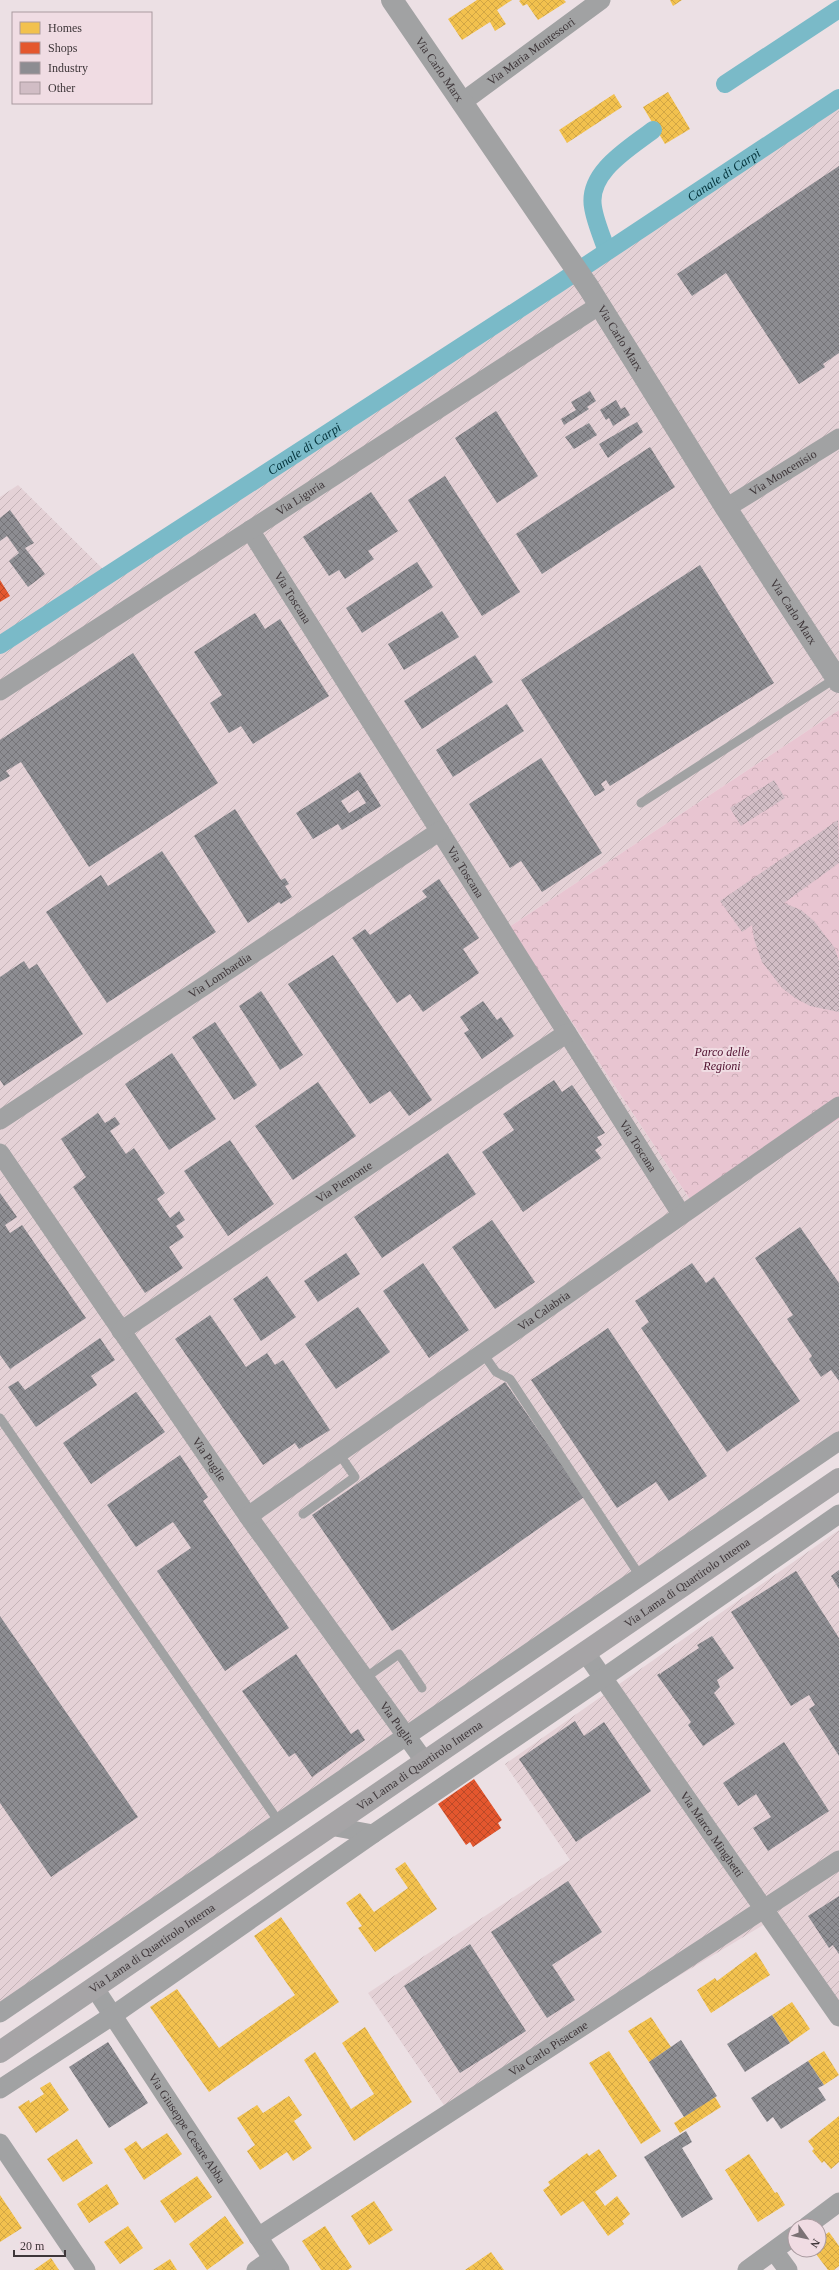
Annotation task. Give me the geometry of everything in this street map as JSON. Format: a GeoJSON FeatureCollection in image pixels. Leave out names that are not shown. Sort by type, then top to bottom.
{"type":"FeatureCollection","features":[{"type":"Feature","properties":{"kind":"main road","name":"Via Lama di Quartirolo Interna"},"geometry":{"type":"LineString","coordinates":[[0,2052],[839,1479]]}},
{"type":"Feature","properties":{"kind":"street","name":"Via Carlo Marx"},"geometry":{"type":"LineString","coordinates":[[392,0],[461,104],[595,296],[726,508],[838,680]]}},
{"type":"Feature","properties":{"kind":"street","name":"Via Maria Montessori"},"geometry":{"type":"LineString","coordinates":[[461,104],[601,0]]}},
{"type":"Feature","properties":{"kind":"street","name":"Via Liguria"},"geometry":{"type":"LineString","coordinates":[[0,690],[250,530],[595,296]]}},
{"type":"Feature","properties":{"kind":"street","name":"Via Moncenisio"},"geometry":{"type":"LineString","coordinates":[[726,508],[839,438]]}},
{"type":"Feature","properties":{"kind":"street","name":"Via Toscana"},"geometry":{"type":"LineString","coordinates":[[250,530],[681,1214]]}},
{"type":"Feature","properties":{"kind":"street","name":"Via Lombardia"},"geometry":{"type":"LineString","coordinates":[[0,1120],[440,831]]}},
{"type":"Feature","properties":{"kind":"street","name":"Via Piemonte"},"geometry":{"type":"LineString","coordinates":[[121,1331],[567,1033]]}},
{"type":"Feature","properties":{"kind":"street","name":"Via Calabria"},"geometry":{"type":"LineString","coordinates":[[248,1516],[482,1352],[839,1106]]}},
{"type":"Feature","properties":{"kind":"street","name":"Via Puglie"},"geometry":{"type":"LineString","coordinates":[[0,1153],[248,1516],[425,1762]]}},
{"type":"Feature","properties":{"kind":"street"},"geometry":{"type":"LineString","coordinates":[[0,2013],[406,1734],[839,1440]]}},
{"type":"Feature","properties":{"kind":"street"},"geometry":{"type":"LineString","coordinates":[[0,2089],[112,2016],[373,1834],[839,1514]]}},
{"type":"Feature","properties":{"kind":"street","name":"Via Marco Minghetti"},"geometry":{"type":"LineString","coordinates":[[585,1652],[839,2017]]}},
{"type":"Feature","properties":{"kind":"street"},"geometry":{"type":"LineString","coordinates":[[330,1826],[373,1834]]}},
{"type":"Feature","properties":{"kind":"street","name":"Via Carlo Pisacane"},"geometry":{"type":"LineString","coordinates":[[258,2237],[839,1860]]}},
{"type":"Feature","properties":{"kind":"street","name":"Via Giuseppe Cesare Abba"},"geometry":{"type":"LineString","coordinates":[[94,1987],[276,2264]]}},
{"type":"Feature","properties":{"kind":"street"},"geometry":{"type":"LineString","coordinates":[[0,2143],[86,2270]]}},
{"type":"Feature","properties":{"kind":"street"},"geometry":{"type":"LineString","coordinates":[[818,2218],[839,2202]]}},
{"type":"Feature","properties":{"kind":"street"},"geometry":{"type":"LineString","coordinates":[[747,2270],[787,2241]]}},
{"type":"Feature","properties":{"kind":"street"},"geometry":{"type":"LineString","coordinates":[[774,2251],[788,2270]]}},
{"type":"Feature","properties":{"kind":"street"},"geometry":{"type":"LineString","coordinates":[[256,2270],[276,2264]]}},
{"type":"Feature","properties":{"kind":"lane"},"geometry":{"type":"LineString","coordinates":[[641,803],[838,680]]}},
{"type":"Feature","properties":{"kind":"lane"},"geometry":{"type":"LineString","coordinates":[[482,1352],[496,1372],[510,1379],[640,1576]]}},
{"type":"Feature","properties":{"kind":"lane"},"geometry":{"type":"LineString","coordinates":[[0,1418],[279,1822]]}},
{"type":"Feature","properties":{"kind":"lane"},"geometry":{"type":"LineString","coordinates":[[303,1514],[355,1477],[338,1452]]}},
{"type":"Feature","properties":{"kind":"lane"},"geometry":{"type":"LineString","coordinates":[[365,1678],[399,1654],[422,1688]]}},
{"type":"Feature","properties":{"kind":"shaded area"},"geometry":{"type":"Polygon","coordinates":[[[839,103],[839,710],[509,927],[699,1213],[839,1119],[839,1441],[0,2007],[0,497],[18,485],[111,577],[560,293],[839,103]]]}},
{"type":"Feature","properties":{"kind":"shaded area"},"geometry":{"type":"Polygon","coordinates":[[[839,1530],[839,2018],[765,1924],[450,2114],[368,1993],[570,1860],[505,1764],[839,1530]]]}},
{"type":"Feature","properties":{"kind":"green space","name":"Parco delle Regioni"},"geometry":{"type":"Polygon","coordinates":[[[839,710],[839,1119],[699,1213],[509,927],[839,710]]]}},
{"type":"Feature","properties":{"kind":"building: Homes"},"geometry":{"type":"Polygon","coordinates":[[[477,0],[512,0],[497,10],[506,24],[495,31],[490,22],[462,40],[448,19],[477,0]]]}},
{"type":"Feature","properties":{"kind":"building: Homes"},"geometry":{"type":"Polygon","coordinates":[[[564,0],[566,2],[538,20],[527,4],[523,6],[519,1],[564,0]]]}},
{"type":"Feature","properties":{"kind":"building: Homes"},"geometry":{"type":"Polygon","coordinates":[[[670,0],[682,0],[673,6],[670,0]]]}},
{"type":"Feature","properties":{"kind":"building: Homes"},"geometry":{"type":"Polygon","coordinates":[[[668,92],[690,129],[665,144],[643,107],[668,92]]]}},
{"type":"Feature","properties":{"kind":"building: Homes"},"geometry":{"type":"Polygon","coordinates":[[[614,94],[622,107],[567,143],[559,130],[614,94]]]}},
{"type":"Feature","properties":{"kind":"building: Homes"},"geometry":{"type":"Polygon","coordinates":[[[405,1862],[437,1909],[375,1952],[358,1928],[362,1926],[346,1903],[360,1893],[374,1912],[408,1888],[395,1869],[405,1862]]]}},
{"type":"Feature","properties":{"kind":"building: Homes"},"geometry":{"type":"Polygon","coordinates":[[[281,1917],[339,2002],[209,2092],[150,2007],[177,1989],[219,2048],[295,1995],[254,1936],[281,1917]]]}},
{"type":"Feature","properties":{"kind":"building: Homes"},"geometry":{"type":"Polygon","coordinates":[[[756,1952],[770,1975],[711,2013],[697,1990],[715,1978],[717,1981],[756,1952]]]}},
{"type":"Feature","properties":{"kind":"building: Homes"},"geometry":{"type":"Polygon","coordinates":[[[792,2002],[810,2029],[790,2043],[772,2015],[792,2002]]]}},
{"type":"Feature","properties":{"kind":"building: Homes"},"geometry":{"type":"Polygon","coordinates":[[[651,2017],[671,2047],[649,2062],[628,2031],[651,2017]]]}},
{"type":"Feature","properties":{"kind":"building: Homes"},"geometry":{"type":"Polygon","coordinates":[[[365,2027],[412,2102],[354,2141],[304,2060],[315,2052],[351,2109],[374,2094],[342,2043],[365,2027]]]}},
{"type":"Feature","properties":{"kind":"building: Homes"},"geometry":{"type":"Polygon","coordinates":[[[609,2051],[661,2131],[641,2144],[589,2063],[609,2051]]]}},
{"type":"Feature","properties":{"kind":"building: Homes"},"geometry":{"type":"Polygon","coordinates":[[[824,2051],[839,2075],[824,2085],[808,2061],[824,2051]]]}},
{"type":"Feature","properties":{"kind":"building: Homes"},"geometry":{"type":"Polygon","coordinates":[[[50,2082],[69,2110],[36,2133],[18,2107],[29,2100],[30,2103],[44,2094],[40,2088],[50,2082]]]}},
{"type":"Feature","properties":{"kind":"building: Homes"},"geometry":{"type":"Polygon","coordinates":[[[289,2096],[302,2115],[294,2121],[312,2148],[293,2161],[287,2152],[260,2170],[247,2151],[255,2145],[237,2118],[257,2105],[263,2113],[289,2096]]]}},
{"type":"Feature","properties":{"kind":"building: Homes"},"geometry":{"type":"Polygon","coordinates":[[[715,2097],[721,2107],[680,2133],[674,2123],[715,2097]]]}},
{"type":"Feature","properties":{"kind":"building: Homes"},"geometry":{"type":"Polygon","coordinates":[[[839,2116],[839,2162],[831,2169],[824,2161],[822,2163],[812,2151],[814,2149],[808,2141],[839,2116]]]}},
{"type":"Feature","properties":{"kind":"building: Homes"},"geometry":{"type":"Polygon","coordinates":[[[167,2133],[182,2154],[144,2180],[124,2149],[136,2141],[142,2149],[167,2133]]]}},
{"type":"Feature","properties":{"kind":"building: Homes"},"geometry":{"type":"Polygon","coordinates":[[[77,2139],[93,2163],[63,2182],[47,2159],[77,2139]]]}},
{"type":"Feature","properties":{"kind":"building: Homes"},"geometry":{"type":"Polygon","coordinates":[[[599,2149],[617,2176],[595,2192],[605,2206],[617,2196],[630,2214],[622,2221],[624,2224],[608,2236],[583,2201],[561,2216],[543,2190],[550,2185],[548,2182],[587,2153],[589,2156],[599,2149]]]}},
{"type":"Feature","properties":{"kind":"building: Homes"},"geometry":{"type":"Polygon","coordinates":[[[749,2154],[775,2193],[777,2192],[785,2205],[758,2222],[725,2170],[749,2154]]]}},
{"type":"Feature","properties":{"kind":"building: Homes"},"geometry":{"type":"Polygon","coordinates":[[[197,2176],[212,2197],[175,2223],[160,2201],[197,2176]]]}},
{"type":"Feature","properties":{"kind":"building: Homes"},"geometry":{"type":"Polygon","coordinates":[[[107,2184],[119,2204],[89,2223],[77,2204],[107,2184]]]}},
{"type":"Feature","properties":{"kind":"building: Homes"},"geometry":{"type":"Polygon","coordinates":[[[0,2195],[22,2228],[0,2242],[0,2195]]]}},
{"type":"Feature","properties":{"kind":"building: Homes"},"geometry":{"type":"Polygon","coordinates":[[[374,2201],[393,2230],[369,2245],[351,2216],[374,2201]]]}},
{"type":"Feature","properties":{"kind":"building: Homes"},"geometry":{"type":"Polygon","coordinates":[[[225,2216],[244,2243],[207,2270],[189,2244],[225,2216]]]}},
{"type":"Feature","properties":{"kind":"building: Homes"},"geometry":{"type":"Polygon","coordinates":[[[128,2226],[143,2248],[120,2264],[104,2242],[128,2226]]]}},
{"type":"Feature","properties":{"kind":"building: Homes"},"geometry":{"type":"Polygon","coordinates":[[[325,2226],[352,2267],[348,2270],[321,2270],[302,2241],[325,2226]]]}},
{"type":"Feature","properties":{"kind":"building: Homes"},"geometry":{"type":"Polygon","coordinates":[[[829,2232],[839,2246],[839,2266],[834,2270],[828,2270],[819,2258],[827,2258],[827,2233],[829,2232]]]}},
{"type":"Feature","properties":{"kind":"building: Homes"},"geometry":{"type":"Polygon","coordinates":[[[491,2252],[504,2270],[465,2270],[491,2252]]]}},
{"type":"Feature","properties":{"kind":"building: Homes"},"geometry":{"type":"Polygon","coordinates":[[[51,2258],[59,2270],[34,2270],[51,2258]]]}},
{"type":"Feature","properties":{"kind":"building: Homes"},"geometry":{"type":"Polygon","coordinates":[[[170,2259],[177,2270],[153,2270],[170,2259]]]}},
{"type":"Feature","properties":{"kind":"building: Shops"},"geometry":{"type":"Polygon","coordinates":[[[0,580],[10,596],[0,602],[0,580]]]}},
{"type":"Feature","properties":{"kind":"building: Shops"},"geometry":{"type":"Polygon","coordinates":[[[474,1779],[502,1820],[498,1823],[501,1828],[473,1847],[470,1842],[466,1845],[438,1804],[474,1779]]]}},
{"type":"Feature","properties":{"kind":"building: Industry"},"geometry":{"type":"Polygon","coordinates":[[[839,166],[839,353],[823,364],[825,367],[799,384],[726,273],[692,296],[677,274],[839,166]]]}},
{"type":"Feature","properties":{"kind":"building: Industry"},"geometry":{"type":"Polygon","coordinates":[[[590,391],[596,401],[587,407],[589,409],[564,425],[561,419],[576,410],[571,402],[590,391]]]}},
{"type":"Feature","properties":{"kind":"building: Industry"},"geometry":{"type":"Polygon","coordinates":[[[616,400],[621,409],[625,407],[630,415],[613,426],[609,418],[606,420],[600,410],[616,400]]]}},
{"type":"Feature","properties":{"kind":"building: Industry"},"geometry":{"type":"Polygon","coordinates":[[[496,411],[538,476],[497,503],[455,438],[496,411]]]}},
{"type":"Feature","properties":{"kind":"building: Industry"},"geometry":{"type":"Polygon","coordinates":[[[637,422],[643,432],[608,458],[599,444],[637,422]]]}},
{"type":"Feature","properties":{"kind":"building: Industry"},"geometry":{"type":"Polygon","coordinates":[[[589,423],[597,435],[574,449],[565,437],[589,423]]]}},
{"type":"Feature","properties":{"kind":"building: Industry"},"geometry":{"type":"Polygon","coordinates":[[[650,447],[675,487],[542,574],[516,534],[650,447]]]}},
{"type":"Feature","properties":{"kind":"building: Industry"},"geometry":{"type":"Polygon","coordinates":[[[445,476],[520,592],[482,616],[408,500],[445,476]]]}},
{"type":"Feature","properties":{"kind":"building: Industry"},"geometry":{"type":"Polygon","coordinates":[[[371,492],[398,531],[368,551],[374,559],[345,579],[339,570],[329,576],[303,537],[371,492]]]}},
{"type":"Feature","properties":{"kind":"building: Industry"},"geometry":{"type":"Polygon","coordinates":[[[10,510],[34,543],[25,548],[45,574],[28,587],[9,561],[19,553],[7,536],[0,541],[0,518],[10,510]]]}},
{"type":"Feature","properties":{"kind":"building: Industry"},"geometry":{"type":"Polygon","coordinates":[[[417,562],[433,587],[362,633],[346,608],[417,562]]]}},
{"type":"Feature","properties":{"kind":"building: Industry"},"geometry":{"type":"Polygon","coordinates":[[[700,565],[774,683],[610,786],[606,780],[601,784],[605,790],[595,796],[521,680],[700,565]]]}},
{"type":"Feature","properties":{"kind":"building: Industry"},"geometry":{"type":"Polygon","coordinates":[[[442,611],[459,637],[404,670],[388,644],[442,611]]]}},
{"type":"Feature","properties":{"kind":"building: Industry"},"geometry":{"type":"Polygon","coordinates":[[[255,613],[265,629],[280,619],[329,696],[253,744],[241,726],[229,733],[210,703],[222,695],[194,652],[255,613]]]}},
{"type":"Feature","properties":{"kind":"building: Industry"},"geometry":{"type":"Polygon","coordinates":[[[133,653],[218,783],[89,867],[21,762],[6,771],[10,776],[0,782],[0,740],[133,653]]]}},
{"type":"Feature","properties":{"kind":"building: Industry"},"geometry":{"type":"Polygon","coordinates":[[[475,655],[493,682],[422,729],[404,701],[475,655]]]}},
{"type":"Feature","properties":{"kind":"building: Industry"},"geometry":{"type":"Polygon","coordinates":[[[507,704],[524,731],[453,777],[436,750],[507,704]]]}},
{"type":"Feature","properties":{"kind":"building: Industry"},"geometry":{"type":"Polygon","coordinates":[[[541,758],[602,853],[542,892],[521,861],[510,868],[469,804],[541,758]]]}},
{"type":"Feature","properties":{"kind":"building: Industry"},"geometry":{"type":"Polygon","coordinates":[[[360,772],[381,806],[342,830],[338,824],[313,839],[296,813],[360,772]],[[358,790],[341,801],[349,813],[366,803],[358,790]]]}},
{"type":"Feature","properties":{"kind":"building: Industry"},"geometry":{"type":"Polygon","coordinates":[[[235,809],[281,880],[285,878],[289,884],[285,886],[292,897],[281,904],[279,902],[248,923],[194,836],[235,809]]]}},
{"type":"Feature","properties":{"kind":"building: Industry"},"geometry":{"type":"Polygon","coordinates":[[[162,851],[216,932],[107,1003],[46,912],[101,875],[108,886],[162,851]]]}},
{"type":"Feature","properties":{"kind":"building: Industry"},"geometry":{"type":"Polygon","coordinates":[[[439,879],[479,938],[463,949],[479,973],[423,1012],[410,994],[397,1003],[352,938],[365,929],[370,935],[427,897],[422,891],[439,879]]]}},
{"type":"Feature","properties":{"kind":"building: Industry"},"geometry":{"type":"Polygon","coordinates":[[[333,955],[432,1100],[409,1116],[390,1091],[370,1104],[288,984],[333,955]]]}},
{"type":"Feature","properties":{"kind":"building: Industry"},"geometry":{"type":"Polygon","coordinates":[[[24,961],[29,969],[37,964],[83,1034],[4,1086],[0,1080],[0,977],[24,961]]]}},
{"type":"Feature","properties":{"kind":"building: Industry"},"geometry":{"type":"Polygon","coordinates":[[[261,991],[303,1055],[280,1070],[239,1006],[261,991]]]}},
{"type":"Feature","properties":{"kind":"building: Industry"},"geometry":{"type":"Polygon","coordinates":[[[483,1001],[497,1020],[501,1017],[514,1036],[482,1059],[464,1033],[469,1030],[460,1017],[483,1001]]]}},
{"type":"Feature","properties":{"kind":"building: Industry"},"geometry":{"type":"Polygon","coordinates":[[[215,1022],[257,1085],[234,1100],[192,1037],[215,1022]]]}},
{"type":"Feature","properties":{"kind":"building: Industry"},"geometry":{"type":"Polygon","coordinates":[[[172,1053],[216,1119],[169,1150],[125,1084],[172,1053]]]}},
{"type":"Feature","properties":{"kind":"building: Industry"},"geometry":{"type":"Polygon","coordinates":[[[554,1080],[562,1092],[572,1085],[605,1133],[597,1137],[602,1145],[595,1150],[601,1158],[523,1212],[482,1152],[514,1130],[503,1114],[554,1080]]]}},
{"type":"Feature","properties":{"kind":"building: Industry"},"geometry":{"type":"Polygon","coordinates":[[[318,1082],[356,1136],[293,1180],[255,1126],[318,1082]]]}},
{"type":"Feature","properties":{"kind":"building: Industry"},"geometry":{"type":"Polygon","coordinates":[[[98,1113],[105,1123],[115,1117],[120,1124],[110,1131],[126,1154],[134,1148],[165,1193],[157,1199],[170,1218],[179,1211],[185,1220],[176,1226],[184,1237],[169,1247],[183,1268],[145,1293],[73,1187],[86,1177],[61,1139],[98,1113]]]}},
{"type":"Feature","properties":{"kind":"building: Industry"},"geometry":{"type":"Polygon","coordinates":[[[230,1140],[274,1204],[228,1236],[184,1171],[230,1140]]]}},
{"type":"Feature","properties":{"kind":"building: Industry"},"geometry":{"type":"Polygon","coordinates":[[[448,1153],[476,1194],[382,1258],[354,1217],[448,1153]]]}},
{"type":"Feature","properties":{"kind":"building: Industry"},"geometry":{"type":"Polygon","coordinates":[[[0,1193],[17,1217],[5,1225],[10,1233],[22,1225],[86,1318],[10,1369],[0,1355],[0,1193]]]}},
{"type":"Feature","properties":{"kind":"building: Industry"},"geometry":{"type":"Polygon","coordinates":[[[492,1220],[535,1282],[495,1309],[452,1247],[492,1220]]]}},
{"type":"Feature","properties":{"kind":"building: Industry"},"geometry":{"type":"Polygon","coordinates":[[[800,1227],[839,1283],[839,1381],[831,1370],[821,1377],[809,1359],[812,1356],[787,1319],[793,1315],[755,1258],[800,1227]]]}},
{"type":"Feature","properties":{"kind":"building: Industry"},"geometry":{"type":"Polygon","coordinates":[[[346,1253],[360,1274],[318,1302],[304,1281],[346,1253]]]}},
{"type":"Feature","properties":{"kind":"building: Industry"},"geometry":{"type":"Polygon","coordinates":[[[423,1263],[469,1330],[429,1358],[383,1291],[423,1263]]]}},
{"type":"Feature","properties":{"kind":"building: Industry"},"geometry":{"type":"Polygon","coordinates":[[[692,1263],[706,1283],[714,1277],[800,1401],[727,1452],[641,1328],[649,1322],[635,1301],[692,1263]]]}},
{"type":"Feature","properties":{"kind":"building: Industry"},"geometry":{"type":"Polygon","coordinates":[[[267,1276],[296,1317],[261,1341],[233,1299],[267,1276]]]}},
{"type":"Feature","properties":{"kind":"building: Industry"},"geometry":{"type":"Polygon","coordinates":[[[358,1307],[390,1352],[336,1389],[305,1344],[358,1307]]]}},
{"type":"Feature","properties":{"kind":"building: Industry"},"geometry":{"type":"Polygon","coordinates":[[[210,1315],[246,1367],[267,1353],[275,1365],[283,1360],[330,1430],[299,1449],[295,1443],[263,1465],[175,1339],[210,1315]]]}},
{"type":"Feature","properties":{"kind":"building: Industry"},"geometry":{"type":"Polygon","coordinates":[[[608,1328],[707,1476],[669,1501],[656,1482],[617,1508],[531,1380],[608,1328]]]}},
{"type":"Feature","properties":{"kind":"building: Industry"},"geometry":{"type":"Polygon","coordinates":[[[100,1338],[115,1360],[91,1376],[97,1385],[36,1427],[8,1387],[18,1381],[25,1390],[100,1338]]]}},
{"type":"Feature","properties":{"kind":"building: Industry"},"geometry":{"type":"Polygon","coordinates":[[[505,1382],[584,1497],[392,1631],[312,1515],[505,1382]]]}},
{"type":"Feature","properties":{"kind":"building: Industry"},"geometry":{"type":"Polygon","coordinates":[[[136,1392],[165,1432],[91,1484],[63,1443],[136,1392]]]}},
{"type":"Feature","properties":{"kind":"building: Industry"},"geometry":{"type":"Polygon","coordinates":[[[180,1455],[208,1497],[203,1501],[289,1628],[225,1671],[157,1571],[191,1548],[173,1522],[136,1547],[107,1505],[180,1455]]]}},
{"type":"Feature","properties":{"kind":"building: Industry"},"geometry":{"type":"Polygon","coordinates":[[[839,1570],[839,1589],[831,1576],[839,1570]]]}},
{"type":"Feature","properties":{"kind":"building: Industry"},"geometry":{"type":"Polygon","coordinates":[[[796,1571],[839,1638],[839,1756],[809,1709],[815,1705],[809,1695],[791,1706],[731,1612],[796,1571]]]}},
{"type":"Feature","properties":{"kind":"building: Industry"},"geometry":{"type":"Polygon","coordinates":[[[0,1616],[138,1817],[51,1877],[0,1803],[0,1616]]]}},
{"type":"Feature","properties":{"kind":"building: Industry"},"geometry":{"type":"Polygon","coordinates":[[[712,1636],[734,1668],[717,1680],[720,1687],[714,1693],[735,1724],[703,1746],[688,1725],[691,1722],[657,1675],[660,1673],[661,1675],[661,1673],[699,1648],[697,1645],[712,1636]]]}},
{"type":"Feature","properties":{"kind":"building: Industry"},"geometry":{"type":"Polygon","coordinates":[[[296,1654],[351,1734],[358,1729],[365,1740],[312,1777],[295,1753],[289,1757],[242,1691],[296,1654]]]}},
{"type":"Feature","properties":{"kind":"building: Industry"},"geometry":{"type":"Polygon","coordinates":[[[575,1721],[584,1736],[604,1722],[651,1791],[576,1842],[519,1759],[575,1721]]]}},
{"type":"Feature","properties":{"kind":"building: Industry"},"geometry":{"type":"Polygon","coordinates":[[[784,1742],[829,1811],[768,1851],[753,1828],[771,1817],[756,1794],[738,1806],[723,1783],[784,1742]]]}},
{"type":"Feature","properties":{"kind":"building: Industry"},"geometry":{"type":"Polygon","coordinates":[[[568,1881],[602,1932],[552,1965],[575,2000],[547,2018],[491,1932],[568,1881]]]}},
{"type":"Feature","properties":{"kind":"building: Industry"},"geometry":{"type":"Polygon","coordinates":[[[839,1896],[839,1954],[833,1945],[829,1948],[808,1916],[839,1896]]]}},
{"type":"Feature","properties":{"kind":"building: Industry"},"geometry":{"type":"Polygon","coordinates":[[[470,1944],[526,2031],[460,2073],[404,1986],[470,1944]]]}},
{"type":"Feature","properties":{"kind":"building: Industry"},"geometry":{"type":"Polygon","coordinates":[[[772,2015],[790,2043],[745,2072],[727,2044],[772,2015]]]}},
{"type":"Feature","properties":{"kind":"building: Industry"},"geometry":{"type":"Polygon","coordinates":[[[681,2040],[717,2096],[684,2117],[649,2062],[681,2040]]]}},
{"type":"Feature","properties":{"kind":"building: Industry"},"geometry":{"type":"Polygon","coordinates":[[[108,2042],[148,2103],[109,2128],[69,2067],[108,2042]]]}},
{"type":"Feature","properties":{"kind":"building: Industry"},"geometry":{"type":"Polygon","coordinates":[[[808,2061],[824,2085],[818,2088],[826,2100],[781,2129],[773,2117],[767,2122],[751,2098],[808,2061]]]}},
{"type":"Feature","properties":{"kind":"building: Industry"},"geometry":{"type":"Polygon","coordinates":[[[686,2131],[692,2142],[682,2148],[713,2199],[682,2218],[644,2157],[686,2131]]]}},
{"type":"Feature","properties":{"kind":"building: Other"},"geometry":{"type":"Polygon","coordinates":[[[774,780],[785,798],[741,826],[730,808],[774,780]]]}},
{"type":"Feature","properties":{"kind":"building: Other"},"geometry":{"type":"Polygon","coordinates":[[[838,820],[839,863],[784,903],[801,910],[814,921],[834,947],[839,961],[839,1012],[810,1006],[795,998],[782,988],[762,962],[754,939],[752,925],[742,932],[720,901],[838,820]]]}},
{"type":"Feature","properties":{"kind":"waterway","name":"Canale di Carpi"},"geometry":{"type":"LineString","coordinates":[[725,84],[839,9]]}},
{"type":"Feature","properties":{"kind":"waterway","name":"Canale di Carpi"},"geometry":{"type":"LineString","coordinates":[[0,645],[558,284],[839,98]]}},
{"type":"Feature","properties":{"kind":"waterway","name":"Canale di Carpi"},"geometry":{"type":"LineString","coordinates":[[607,251],[593,207],[593,194],[597,183],[603,172],[612,162],[653,130]]}}]}
